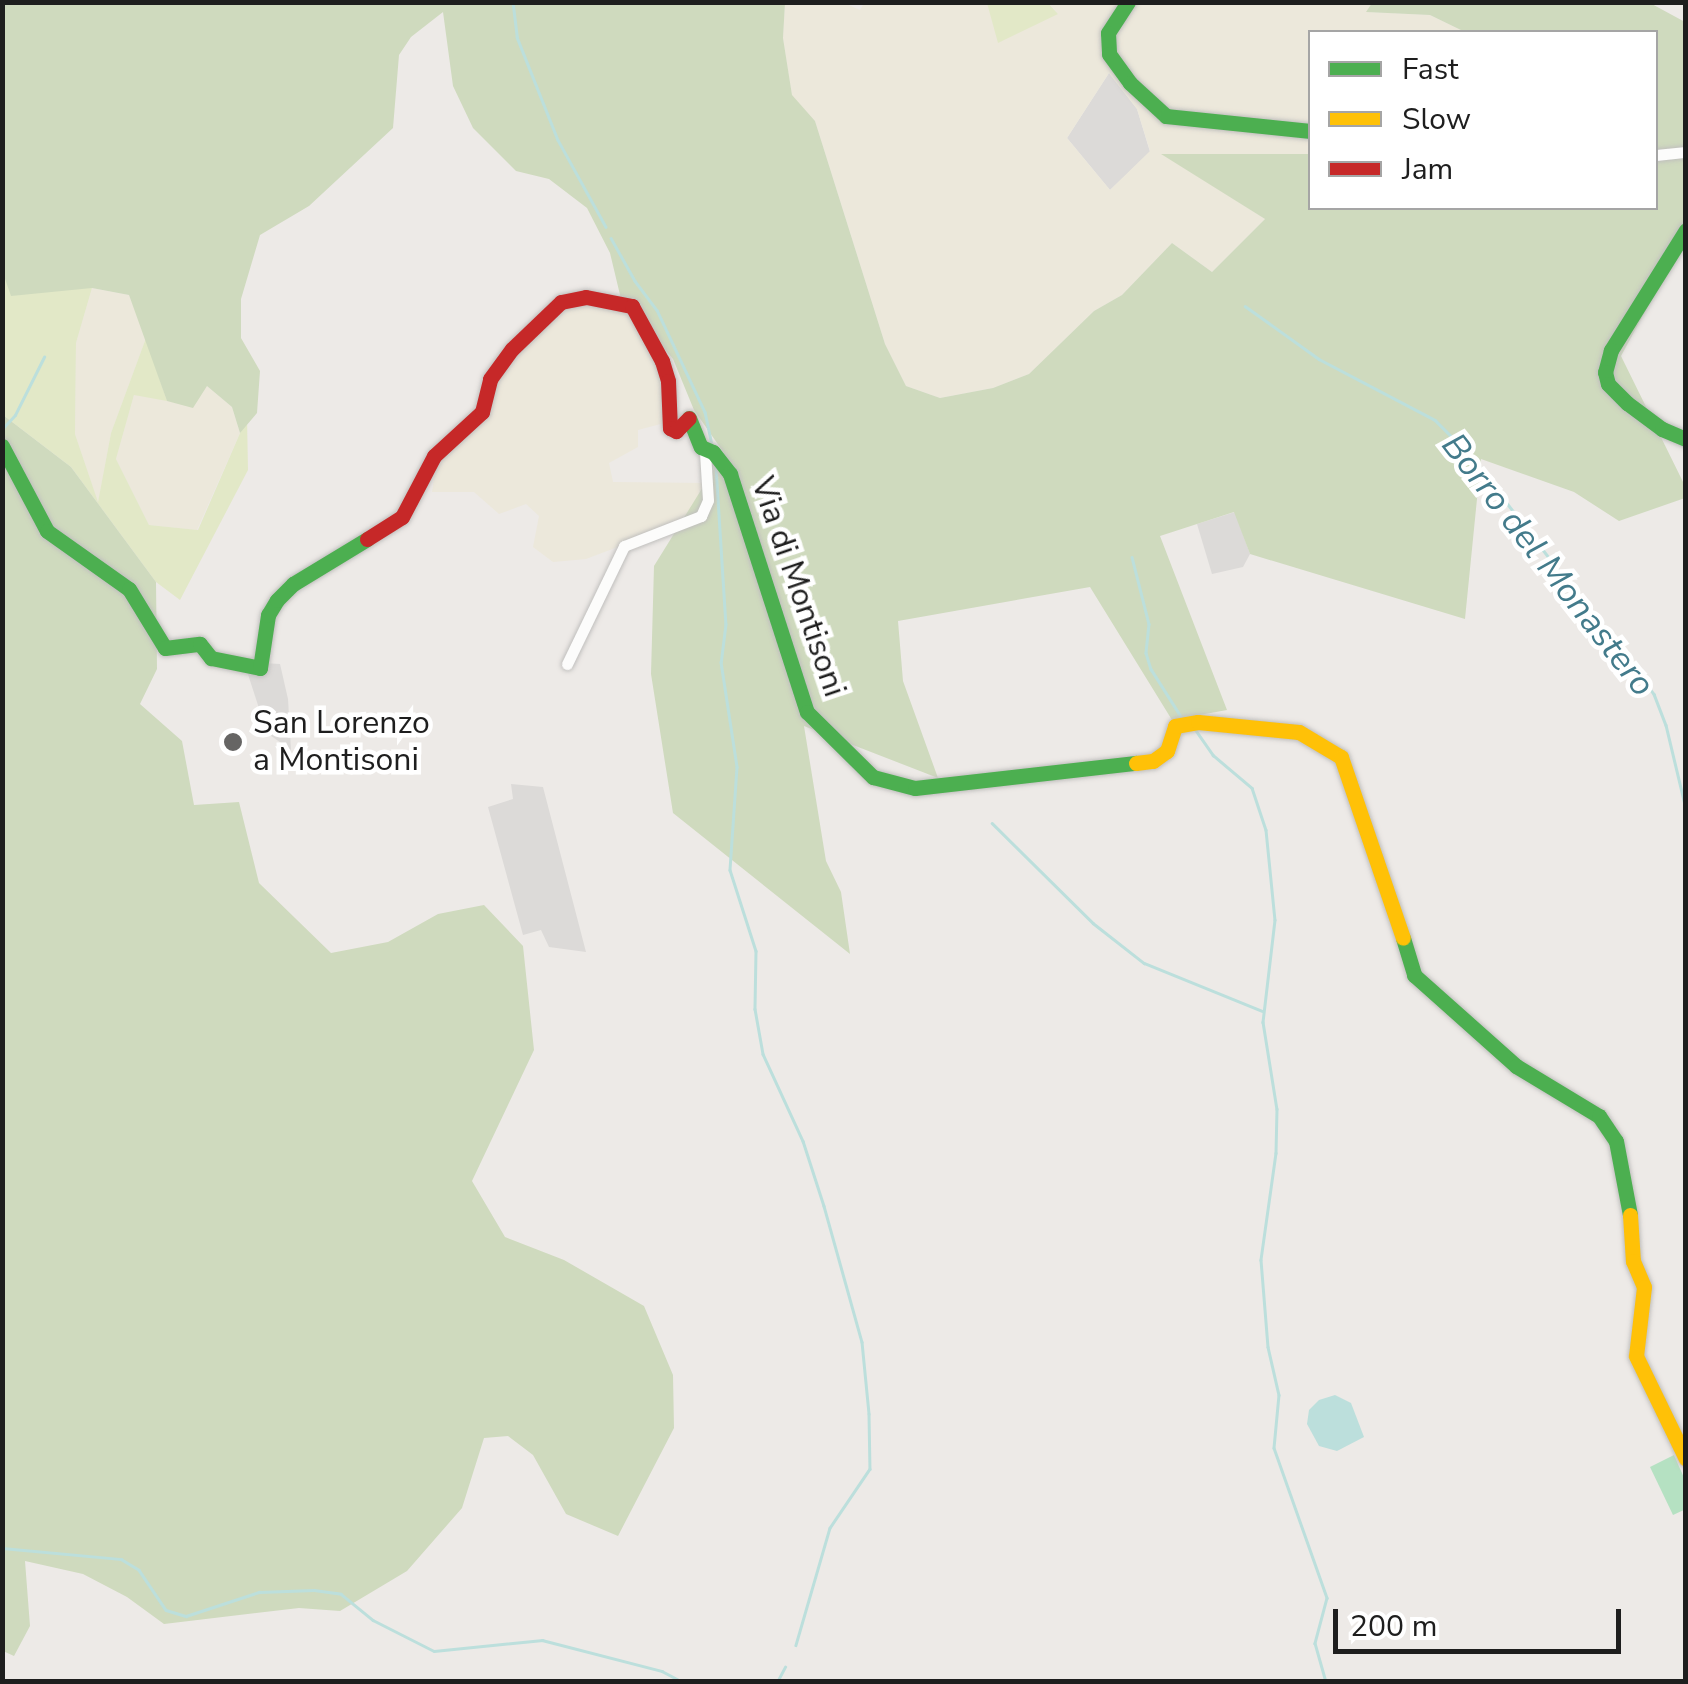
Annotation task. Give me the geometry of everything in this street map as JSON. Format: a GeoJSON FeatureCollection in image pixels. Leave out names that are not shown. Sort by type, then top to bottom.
{"type":"FeatureCollection","features":[{"type":"Feature","properties":{"kind":"street"},"geometry":{"type":"LineString","coordinates":[[1128,2],[1108,33],[1109,54],[1130,83],[1166,116],[1308,132]]}},
{"type":"Feature","properties":{"kind":"street"},"geometry":{"type":"LineString","coordinates":[[1658,155],[1686,152]]}},
{"type":"Feature","properties":{"kind":"street"},"geometry":{"type":"LineString","coordinates":[[1686,230],[1611,350],[1605,372],[1608,384],[1627,402],[1662,429],[1686,439]]}},
{"type":"Feature","properties":{"kind":"street","name":"Via di Montisoni"},"geometry":{"type":"LineString","coordinates":[[2,446],[46,531],[64,548],[130,589],[165,648],[200,644],[211,658],[256,669],[264,666],[265,631],[276,600],[293,584],[402,517],[434,456],[482,412],[486,388],[506,356],[561,302],[586,298],[632,306],[662,361],[668,381],[670,428],[676,431],[690,418],[705,452],[708,500],[701,516],[624,546],[567,664]]}},
{"type":"Feature","properties":{"kind":"street","name":"Via di Montisoni"},"geometry":{"type":"LineString","coordinates":[[705,452],[713,452],[730,474],[807,712],[861,768],[883,782],[914,788],[1152,761],[1167,751],[1175,726],[1198,722],[1299,732],[1341,757],[1376,850],[1414,975],[1516,1066],[1599,1116],[1616,1140],[1629,1202],[1633,1261],[1644,1288],[1636,1356],[1686,1460]]}},
{"type":"Feature","properties":{"kind":"shaded area"},"geometry":{"type":"Polygon","coordinates":[[[1048,2],[1372,3],[1367,12],[1430,15],[1461,30],[1308,30],[1308,154],[1163,154],[1265,219],[1212,272],[1172,243],[1122,295],[1094,311],[1029,374],[993,388],[940,398],[906,386],[885,344],[815,121],[792,96],[783,38],[785,3],[844,3],[860,10],[864,3],[988,3],[1058,14],[1048,2]],[[1109,73],[1067,138],[1110,190],[1150,151],[1137,109],[1109,73]]]}},
{"type":"Feature","properties":{"kind":"shaded area"},"geometry":{"type":"Polygon","coordinates":[[[1109,73],[1137,109],[1150,152],[1110,190],[1067,138],[1109,73]]]}},
{"type":"Feature","properties":{"kind":"shaded area"},"geometry":{"type":"Polygon","coordinates":[[[92,288],[129,295],[146,338],[111,433],[98,503],[75,434],[76,343],[92,288]]]}},
{"type":"Feature","properties":{"kind":"shaded area"},"geometry":{"type":"Polygon","coordinates":[[[572,303],[624,305],[662,361],[668,422],[638,430],[638,447],[609,463],[613,482],[707,483],[681,523],[586,559],[553,562],[533,547],[539,516],[526,504],[499,514],[474,492],[432,492],[437,458],[488,416],[489,389],[510,359],[572,303]]]}},
{"type":"Feature","properties":{"kind":"shaded area"},"geometry":{"type":"Polygon","coordinates":[[[206,385],[232,407],[240,433],[197,530],[149,525],[116,459],[134,395],[206,385]]]}},
{"type":"Feature","properties":{"kind":"shaded area"},"geometry":{"type":"Polygon","coordinates":[[[1235,512],[1250,554],[1243,567],[1212,574],[1197,524],[1235,512]]]}},
{"type":"Feature","properties":{"kind":"shaded area"},"geometry":{"type":"Polygon","coordinates":[[[244,662],[280,664],[288,699],[291,750],[267,733],[244,662]]]}},
{"type":"Feature","properties":{"kind":"shaded area"},"geometry":{"type":"Polygon","coordinates":[[[511,784],[543,787],[586,952],[549,947],[541,930],[523,935],[488,807],[513,799],[511,784]]]}},
{"type":"Feature","properties":{"kind":"green space"},"geometry":{"type":"Polygon","coordinates":[[[3,3],[785,3],[783,38],[792,95],[815,121],[885,344],[906,386],[940,398],[993,388],[1029,374],[1094,311],[1122,295],[1172,243],[1212,272],[1265,219],[1161,154],[1308,154],[1308,210],[1658,210],[1658,30],[1461,30],[1430,15],[1366,12],[1372,3],[1650,3],[1685,22],[1685,238],[1621,356],[1685,486],[1685,498],[1619,521],[1574,492],[1481,459],[1465,619],[1250,554],[1234,512],[1160,536],[1227,710],[1172,720],[1090,587],[898,621],[903,681],[938,778],[804,726],[826,861],[841,892],[850,954],[673,813],[651,674],[654,566],[724,453],[694,410],[673,359],[621,299],[610,253],[587,208],[549,179],[516,171],[473,128],[453,86],[443,12],[411,37],[399,55],[393,128],[309,206],[260,235],[241,299],[241,338],[260,371],[257,413],[240,433],[232,407],[207,386],[193,408],[167,401],[129,295],[92,288],[11,296],[3,273],[3,3]]]}},
{"type":"Feature","properties":{"kind":"green space"},"geometry":{"type":"Polygon","coordinates":[[[987,3],[1048,3],[1058,14],[998,43],[987,3]]]}},
{"type":"Feature","properties":{"kind":"green space"},"geometry":{"type":"Polygon","coordinates":[[[2,269],[92,288],[76,343],[75,434],[98,502],[111,433],[146,338],[167,401],[134,395],[116,459],[149,525],[198,530],[247,417],[248,470],[180,600],[156,582],[71,467],[3,415],[2,269]]]}},
{"type":"Feature","properties":{"kind":"green space"},"geometry":{"type":"Polygon","coordinates":[[[3,415],[71,467],[156,582],[157,669],[140,704],[182,741],[194,805],[239,802],[259,883],[331,953],[388,942],[438,914],[484,905],[523,946],[534,1050],[472,1181],[505,1237],[564,1260],[644,1306],[673,1375],[674,1428],[618,1536],[566,1514],[533,1455],[508,1436],[484,1438],[462,1508],[407,1571],[340,1611],[299,1608],[164,1624],[127,1597],[83,1574],[25,1561],[30,1626],[14,1656],[3,1651],[3,415]]]}},
{"type":"Feature","properties":{"kind":"green space"},"geometry":{"type":"Polygon","coordinates":[[[1674,1455],[1685,1480],[1686,1509],[1673,1515],[1650,1467],[1674,1455]]]}},
{"type":"Feature","properties":{"kind":"water"},"geometry":{"type":"Polygon","coordinates":[[[1335,1395],[1351,1403],[1364,1437],[1337,1451],[1319,1446],[1307,1424],[1309,1410],[1319,1400],[1335,1395]]]}},
{"type":"Feature","properties":{"kind":"waterway"},"geometry":{"type":"LineString","coordinates":[[513,2],[517,37],[558,140],[606,227]]}},
{"type":"Feature","properties":{"kind":"waterway"},"geometry":{"type":"LineString","coordinates":[[611,238],[657,310],[705,412],[712,446]]}},
{"type":"Feature","properties":{"kind":"waterway","name":"Borro del Monastero"},"geometry":{"type":"LineString","coordinates":[[1245,306],[1319,359],[1435,420],[1470,455],[1654,694],[1666,725],[1686,809]]}},
{"type":"Feature","properties":{"kind":"waterway"},"geometry":{"type":"LineString","coordinates":[[2,429],[15,415],[44,357]]}},
{"type":"Feature","properties":{"kind":"waterway"},"geometry":{"type":"LineString","coordinates":[[716,467],[726,624],[721,662],[737,767],[730,870],[756,951],[755,1009],[763,1054],[803,1141],[824,1206],[862,1342],[869,1414],[870,1469],[830,1528],[796,1645]]}},
{"type":"Feature","properties":{"kind":"waterway"},"geometry":{"type":"LineString","coordinates":[[1132,557],[1149,624],[1146,653],[1151,669],[1182,718]]}},
{"type":"Feature","properties":{"kind":"waterway"},"geometry":{"type":"LineString","coordinates":[[1195,729],[1213,755],[1252,788],[1266,830],[1275,920],[1263,1022],[1277,1109],[1276,1153],[1261,1260],[1268,1347],[1279,1395],[1274,1448],[1327,1598],[1315,1643],[1326,1682]]}},
{"type":"Feature","properties":{"kind":"waterway"},"geometry":{"type":"LineString","coordinates":[[992,823],[1093,923],[1144,963],[1262,1011]]}},
{"type":"Feature","properties":{"kind":"waterway"},"geometry":{"type":"LineString","coordinates":[[2,1548],[121,1559],[139,1570],[166,1610],[186,1616],[259,1592],[314,1590],[341,1594],[373,1620],[434,1651],[542,1640],[662,1671],[683,1682]]}},
{"type":"Feature","properties":{"kind":"waterway"},"geometry":{"type":"LineString","coordinates":[[777,1682],[785,1667]]}},
{"type":"Feature","properties":{"kind":"traffic: fast"},"geometry":{"type":"LineString","coordinates":[[1128,2],[1108,33],[1109,54],[1130,83],[1166,116],[1308,131]]}},
{"type":"Feature","properties":{"kind":"traffic: fast"},"geometry":{"type":"LineString","coordinates":[[1686,230],[1611,350],[1605,372],[1608,384],[1627,403],[1662,429],[1686,439]]}},
{"type":"Feature","properties":{"kind":"traffic: fast"},"geometry":{"type":"LineString","coordinates":[[689,418],[701,447],[713,452],[730,474],[807,712],[873,777],[915,788],[1136,763]]}},
{"type":"Feature","properties":{"kind":"traffic: fast"},"geometry":{"type":"LineString","coordinates":[[2,446],[47,531],[129,589],[165,648],[200,644],[211,658],[260,668],[268,615],[277,600],[293,584],[367,539]]}},
{"type":"Feature","properties":{"kind":"traffic: fast"},"geometry":{"type":"LineString","coordinates":[[1403,938],[1414,975],[1516,1066],[1599,1116],[1616,1141],[1630,1215]]}},
{"type":"Feature","properties":{"kind":"traffic: slow"},"geometry":{"type":"LineString","coordinates":[[1136,763],[1153,761],[1167,751],[1175,726],[1198,722],[1299,732],[1341,757],[1403,938]]}},
{"type":"Feature","properties":{"kind":"traffic: slow"},"geometry":{"type":"LineString","coordinates":[[1630,1215],[1633,1261],[1644,1287],[1636,1356],[1686,1459]]}},
{"type":"Feature","properties":{"kind":"traffic: jam"},"geometry":{"type":"LineString","coordinates":[[367,539],[402,517],[434,456],[482,412],[490,379],[512,349],[561,302],[586,297],[632,306],[662,361],[668,381],[670,428],[676,431],[689,418]]}},
{"type":"Feature","properties":{"kind":"place","name":"San Lorenzo a Montisoni"},"geometry":{"type":"Point","coordinates":[233,742]}}]}
